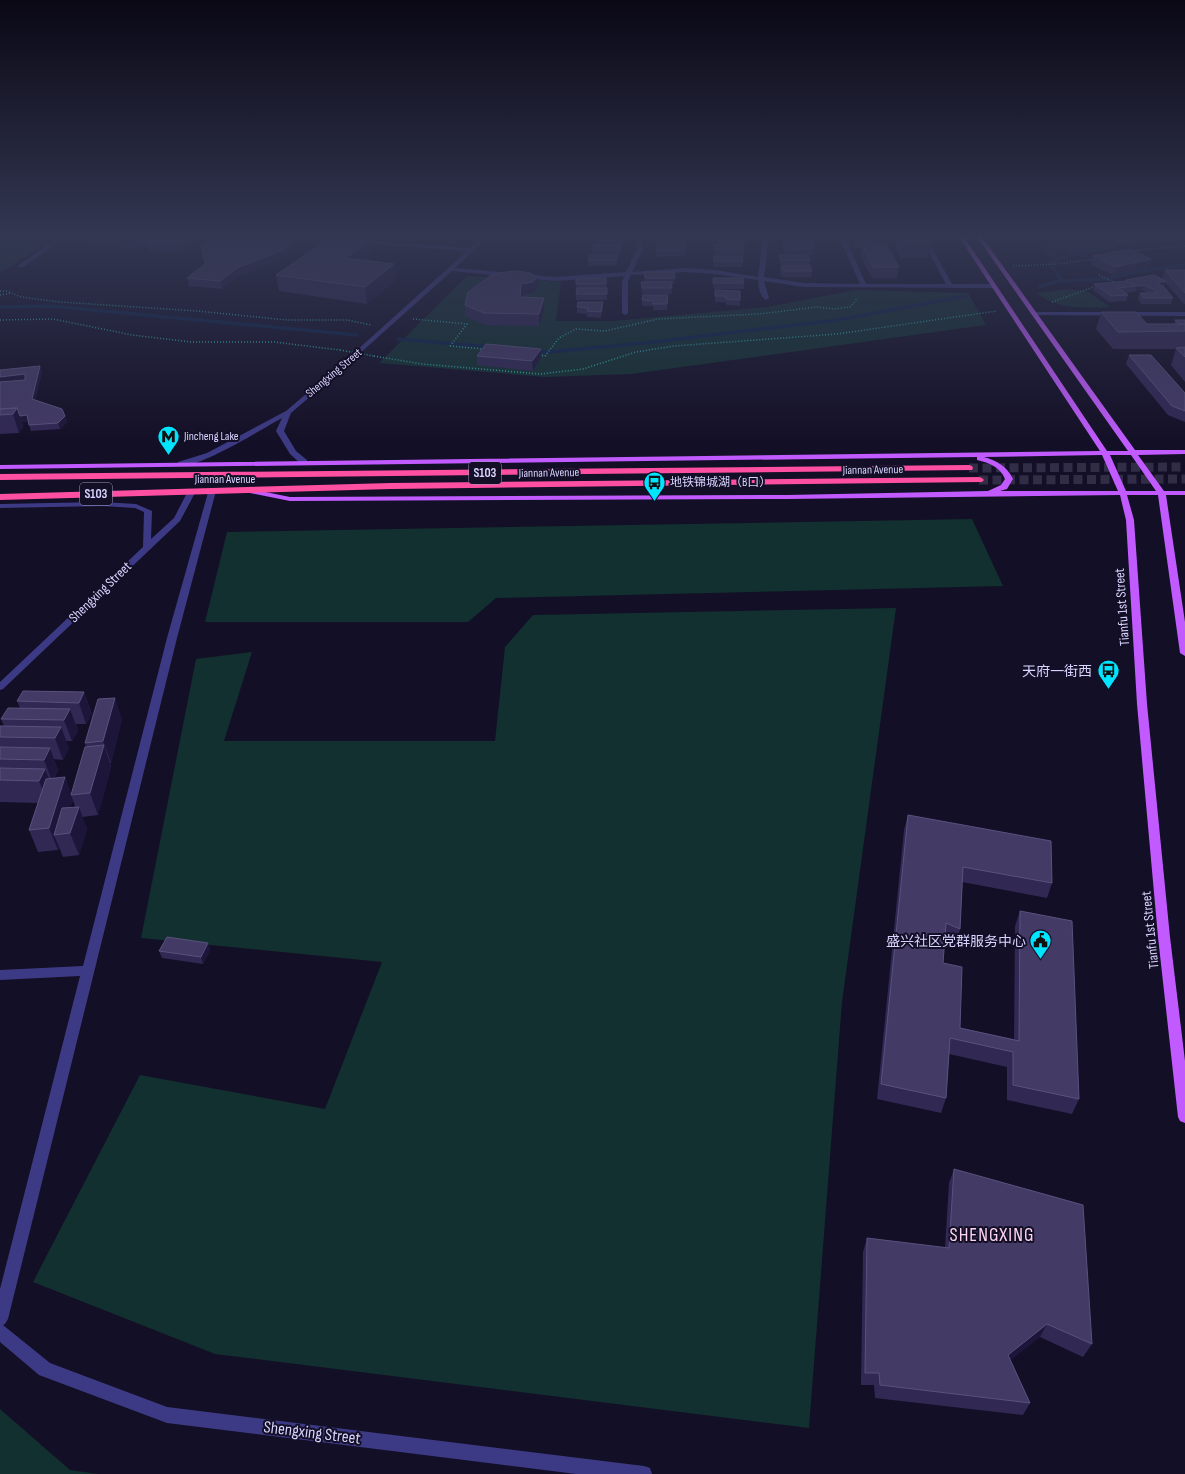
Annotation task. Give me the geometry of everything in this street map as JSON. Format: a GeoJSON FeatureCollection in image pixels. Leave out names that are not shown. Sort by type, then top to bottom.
{"type":"FeatureCollection","features":[{"type":"Feature","properties":{"kind":"highway","name":"Jiannan Avenue"},"geometry":{"type":"LineString","coordinates":[[0,477],[969,468]]}},
{"type":"Feature","properties":{"kind":"highway","name":"Jiannan Avenue"},"geometry":{"type":"LineString","coordinates":[[0,497],[391,486],[979,480]]}},
{"type":"Feature","properties":{"kind":"main road","name":"Tianfu 1st Street"},"geometry":{"type":"LineString","coordinates":[[1006,306],[1105,453],[1124,493],[1130,520],[1143,712],[1164,938],[1185,1117]]}},
{"type":"Feature","properties":{"kind":"main road"},"geometry":{"type":"LineString","coordinates":[[1028,306],[1162,493],[1185,653]]}},
{"type":"Feature","properties":{"kind":"main road"},"geometry":{"type":"LineString","coordinates":[[0,467],[304,462],[972,456],[1185,452]]}},
{"type":"Feature","properties":{"kind":"main road"},"geometry":{"type":"LineString","coordinates":[[972,456],[989,460],[1006,470],[1009,479],[1004,487],[989,493]]}},
{"type":"Feature","properties":{"kind":"main road"},"geometry":{"type":"LineString","coordinates":[[250,491],[290,499],[779,497],[989,493],[1185,493]]}},
{"type":"Feature","properties":{"kind":"street","name":"Shengxing Street"},"geometry":{"type":"LineString","coordinates":[[182,464],[210,455],[288,412],[347,362],[409,306]]}},
{"type":"Feature","properties":{"kind":"street"},"geometry":{"type":"LineString","coordinates":[[625,306],[625,313]]}},
{"type":"Feature","properties":{"kind":"street"},"geometry":{"type":"LineString","coordinates":[[1032,311],[1185,314]]}},
{"type":"Feature","properties":{"kind":"street"},"geometry":{"type":"LineString","coordinates":[[288,412],[280,431],[293,452],[304,462]]}},
{"type":"Feature","properties":{"kind":"street","name":"Shengxing Street"},"geometry":{"type":"LineString","coordinates":[[0,687],[177,519],[192,491]]}},
{"type":"Feature","properties":{"kind":"street"},"geometry":{"type":"LineString","coordinates":[[0,1319],[170,646],[212,491]]}},
{"type":"Feature","properties":{"kind":"street"},"geometry":{"type":"LineString","coordinates":[[0,506],[102,504],[136,506],[148,511],[147,547]]}},
{"type":"Feature","properties":{"kind":"street"},"geometry":{"type":"LineString","coordinates":[[0,975],[88,971]]}},
{"type":"Feature","properties":{"kind":"street","name":"Shengxing Street"},"geometry":{"type":"LineString","coordinates":[[0,1332],[45,1369],[167,1415],[644,1474]]}},
{"type":"Feature","properties":{"kind":"path"},"geometry":{"type":"LineString","coordinates":[[118,306],[197,311],[263,318],[347,320],[385,328]]}},
{"type":"Feature","properties":{"kind":"path"},"geometry":{"type":"LineString","coordinates":[[537,355],[545,356],[560,338],[576,329],[605,331],[658,319],[759,314],[817,307],[833,309],[850,308],[851,306]]}},
{"type":"Feature","properties":{"kind":"path"},"geometry":{"type":"LineString","coordinates":[[1032,311],[1045,306]]}},
{"type":"Feature","properties":{"kind":"path"},"geometry":{"type":"LineString","coordinates":[[0,320],[53,319],[132,335],[192,342],[274,342],[340,350],[422,364],[540,374],[583,369],[636,352],[674,346],[837,334],[1008,309]]}},
{"type":"Feature","properties":{"kind":"path"},"geometry":{"type":"LineString","coordinates":[[395,318],[467,324],[450,346],[490,350]]}},
{"type":"Feature","properties":{"kind":"green space"},"geometry":{"type":"Polygon","coordinates":[[[437,306],[558,306],[556,321],[613,321],[773,306],[975,306],[986,325],[631,374],[544,377],[379,363],[437,306]]]}},
{"type":"Feature","properties":{"kind":"green space"},"geometry":{"type":"Polygon","coordinates":[[[1066,306],[1110,307],[1092,308],[1066,306]]]}},
{"type":"Feature","properties":{"kind":"green space"},"geometry":{"type":"Polygon","coordinates":[[[972,519],[1003,586],[496,598],[468,622],[205,622],[227,532],[972,519]]]}},
{"type":"Feature","properties":{"kind":"green space"},"geometry":{"type":"Polygon","coordinates":[[[896,608],[842,1002],[809,1428],[215,1354],[33,1282],[140,1075],[325,1109],[382,962],[141,938],[196,659],[252,652],[224,741],[495,741],[505,647],[533,615],[896,608]]]}},
{"type":"Feature","properties":{"kind":"green space"},"geometry":{"type":"Polygon","coordinates":[[[0,1409],[70,1470],[98,1474],[0,1474],[0,1409]]]}},
{"type":"Feature","properties":{"kind":"building"},"geometry":{"type":"Polygon","coordinates":[[[467,306],[542,306],[539,314],[484,313],[467,306]]]}},
{"type":"Feature","properties":{"kind":"building"},"geometry":{"type":"Polygon","coordinates":[[[577,306],[602,306],[601,312],[587,311],[588,308],[577,307],[577,306]]]}},
{"type":"Feature","properties":{"kind":"building"},"geometry":{"type":"Polygon","coordinates":[[[1101,312],[1136,312],[1147,324],[1185,324],[1185,331],[1118,332],[1101,312]]]}},
{"type":"Feature","properties":{"kind":"building"},"geometry":{"type":"Polygon","coordinates":[[[1175,320],[1185,320],[1185,324],[1179,324],[1175,320]]]}},
{"type":"Feature","properties":{"kind":"building"},"geometry":{"type":"Polygon","coordinates":[[[486,344],[541,349],[532,361],[477,356],[486,344]]]}},
{"type":"Feature","properties":{"kind":"building"},"geometry":{"type":"Polygon","coordinates":[[[1185,347],[1185,357],[1176,348],[1185,347]]]}},
{"type":"Feature","properties":{"kind":"building"},"geometry":{"type":"Polygon","coordinates":[[[1129,355],[1151,355],[1185,393],[1185,411],[1172,406],[1129,355]]]}},
{"type":"Feature","properties":{"kind":"building"},"geometry":{"type":"Polygon","coordinates":[[[40,366],[32,399],[62,409],[65,416],[58,423],[29,425],[27,415],[20,416],[17,408],[0,409],[0,382],[25,380],[25,374],[0,377],[0,370],[40,366]]]}},
{"type":"Feature","properties":{"kind":"building"},"geometry":{"type":"Polygon","coordinates":[[[17,408],[13,414],[0,415],[0,409],[17,408]]]}},
{"type":"Feature","properties":{"kind":"building"},"geometry":{"type":"Polygon","coordinates":[[[23,691],[84,692],[79,703],[17,701],[23,691]]]}},
{"type":"Feature","properties":{"kind":"building"},"geometry":{"type":"Polygon","coordinates":[[[115,698],[103,741],[85,743],[98,699],[115,698]]]}},
{"type":"Feature","properties":{"kind":"building"},"geometry":{"type":"Polygon","coordinates":[[[8,708],[70,709],[64,720],[1,719],[8,708]]]}},
{"type":"Feature","properties":{"kind":"building"},"geometry":{"type":"Polygon","coordinates":[[[0,726],[61,727],[55,738],[0,737],[0,726]]]}},
{"type":"Feature","properties":{"kind":"building"},"geometry":{"type":"Polygon","coordinates":[[[104,745],[90,793],[71,795],[85,747],[104,745]]]}},
{"type":"Feature","properties":{"kind":"building"},"geometry":{"type":"Polygon","coordinates":[[[0,747],[50,748],[44,760],[0,759],[0,747]]]}},
{"type":"Feature","properties":{"kind":"building"},"geometry":{"type":"Polygon","coordinates":[[[0,768],[45,769],[39,781],[0,780],[0,768]]]}},
{"type":"Feature","properties":{"kind":"building"},"geometry":{"type":"Polygon","coordinates":[[[65,777],[49,828],[29,830],[46,779],[65,777]]]}},
{"type":"Feature","properties":{"kind":"building"},"geometry":{"type":"Polygon","coordinates":[[[79,807],[70,833],[54,835],[62,808],[79,807]]]}},
{"type":"Feature","properties":{"kind":"building","name":"盛兴社区党群服务中心"},"geometry":{"type":"Polygon","coordinates":[[[908,815],[1051,841],[1052,883],[963,867],[960,929],[946,923],[943,963],[962,967],[960,1028],[1019,1041],[1020,911],[1072,921],[1079,1099],[1013,1085],[1013,1052],[950,1038],[946,1098],[881,1084],[908,815]]]}},
{"type":"Feature","properties":{"kind":"building"},"geometry":{"type":"Polygon","coordinates":[[[167,937],[208,943],[201,957],[159,951],[167,937]]]}},
{"type":"Feature","properties":{"kind":"building"},"geometry":{"type":"Polygon","coordinates":[[[954,1169],[1083,1205],[1092,1344],[1047,1324],[1008,1355],[1030,1403],[880,1385],[879,1373],[865,1373],[867,1238],[949,1248],[954,1169]]]}},
{"type":"Feature","properties":{"kind":"waterway"},"geometry":{"type":"LineString","coordinates":[[0,307],[50,306],[357,335]]}},
{"type":"Feature","properties":{"kind":"waterway"},"geometry":{"type":"LineString","coordinates":[[533,351],[547,352],[645,343],[838,320],[914,306]]}},
{"type":"Feature","properties":{"kind":"waterway"},"geometry":{"type":"LineString","coordinates":[[398,339],[491,347]]}},
{"type":"Feature","properties":{"kind":"tunnel"},"geometry":{"type":"LineString","coordinates":[[969,468],[1185,467]]}},
{"type":"Feature","properties":{"kind":"tunnel"},"geometry":{"type":"LineString","coordinates":[[979,480],[1185,479]]}},
{"type":"Feature","properties":{"kind":"place","name":"Jincheng Lake"},"geometry":{"type":"Point","coordinates":[168,456]}},
{"type":"Feature","properties":{"kind":"place","name":"地铁锦城湖（B口）"},"geometry":{"type":"Point","coordinates":[655,502]}},
{"type":"Feature","properties":{"kind":"place","name":"天府一街西"},"geometry":{"type":"Point","coordinates":[1108,690]}},
{"type":"Feature","properties":{"kind":"place","name":"盛兴社区党群服务中心"},"geometry":{"type":"Point","coordinates":[1041,960]}},
{"type":"Feature","properties":{"kind":"district","name":"SHENGXING"},"geometry":{"type":"Point","coordinates":[992,1235]}}]}
